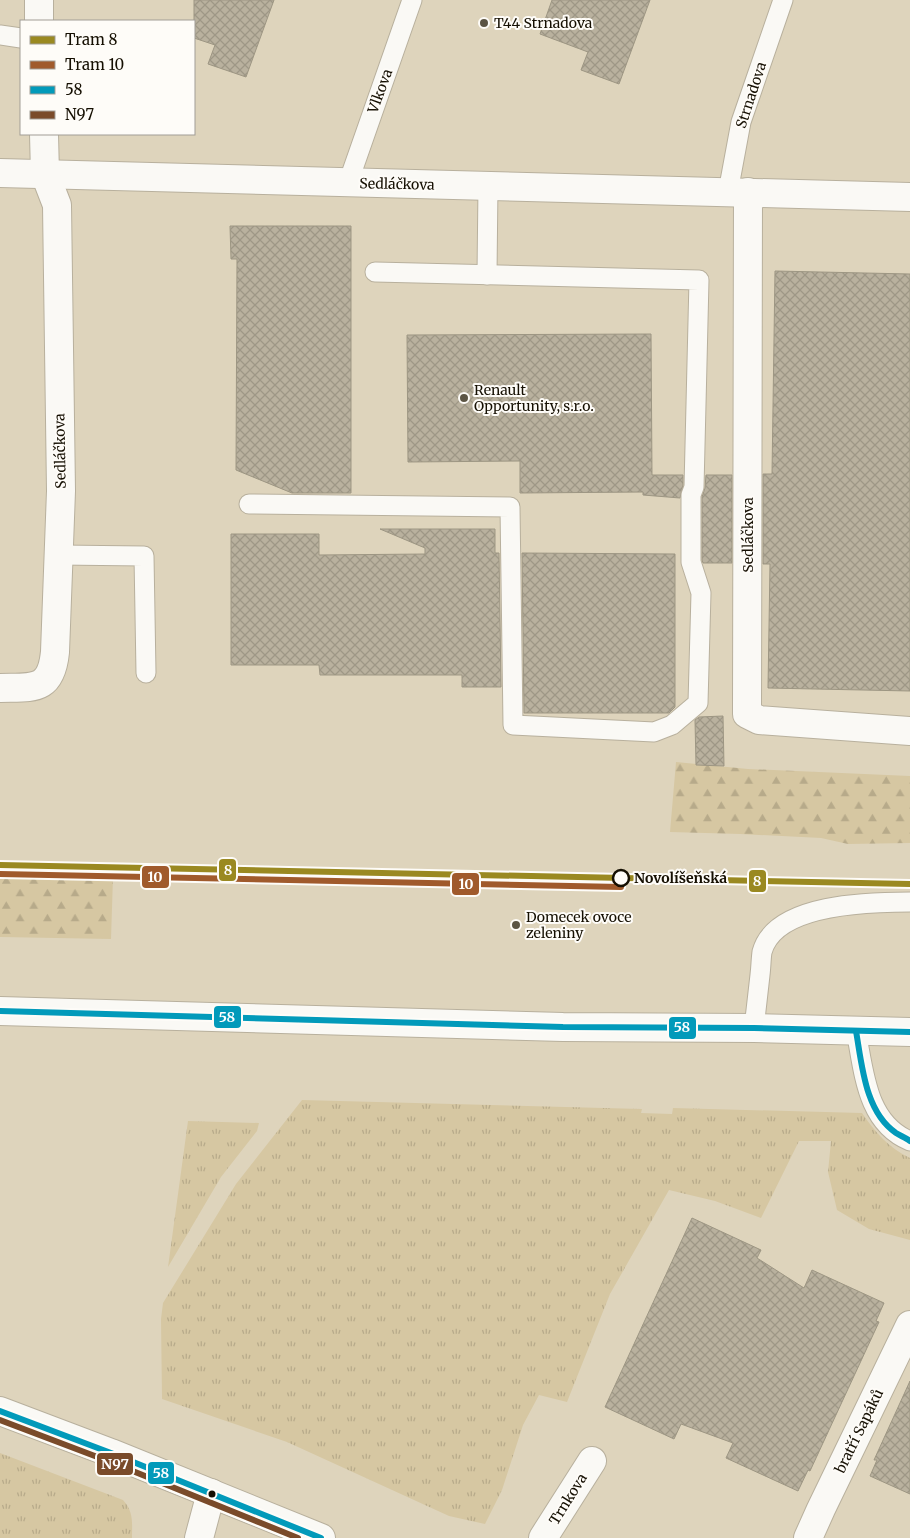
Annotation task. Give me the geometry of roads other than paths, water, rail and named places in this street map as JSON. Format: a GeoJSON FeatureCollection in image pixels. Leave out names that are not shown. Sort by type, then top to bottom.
{"type":"FeatureCollection","features":[{"type":"Feature","properties":{"kind":"street"},"geometry":{"type":"LineString","coordinates":[[39,0],[39,20]]}},
{"type":"Feature","properties":{"kind":"street"},"geometry":{"type":"LineString","coordinates":[[44,135],[45,174]]}},
{"type":"Feature","properties":{"kind":"street","name":"Sedláčkova"},"geometry":{"type":"LineString","coordinates":[[0,173],[910,197]]}},
{"type":"Feature","properties":{"kind":"street","name":"Sedláčkova"},"geometry":{"type":"LineString","coordinates":[[0,688],[36,687],[45,681],[50,672],[55,652],[61,491],[57,205],[45,174]]}},
{"type":"Feature","properties":{"kind":"street","name":"Sedláčkova"},"geometry":{"type":"LineString","coordinates":[[738,192],[747,714],[759,720],[910,731]]}},
{"type":"Feature","properties":{"kind":"street"},"geometry":{"type":"LineString","coordinates":[[0,1011],[563,1027],[754,1028],[910,1032]]}},
{"type":"Feature","properties":{"kind":"street","name":"bratří Sapáků"},"geometry":{"type":"LineString","coordinates":[[808,1538],[910,1325]]}},
{"type":"Feature","properties":{"kind":"street"},"geometry":{"type":"LineString","coordinates":[[0,1411],[111,1453],[320,1538]]}},
{"type":"Feature","properties":{"kind":"street","name":"Trnkova"},"geometry":{"type":"LineString","coordinates":[[543,1538],[592,1461]]}},
{"type":"Feature","properties":{"kind":"street"},"geometry":{"type":"LineString","coordinates":[[199,1538],[211,1493]]}},
{"type":"Feature","properties":{"kind":"lane","name":"Vlkova"},"geometry":{"type":"LineString","coordinates":[[348,183],[412,0]]}},
{"type":"Feature","properties":{"kind":"lane","name":"Strnadova"},"geometry":{"type":"LineString","coordinates":[[738,192],[741,122],[784,0]]}},
{"type":"Feature","properties":{"kind":"lane"},"geometry":{"type":"LineString","coordinates":[[0,35],[20,38]]}},
{"type":"Feature","properties":{"kind":"lane"},"geometry":{"type":"LineString","coordinates":[[487,275],[488,186]]}},
{"type":"Feature","properties":{"kind":"lane"},"geometry":{"type":"LineString","coordinates":[[249,504],[510,507],[513,725],[654,732],[672,725],[698,703],[701,593],[691,562],[691,495],[694,486],[699,280],[375,272]]}},
{"type":"Feature","properties":{"kind":"lane"},"geometry":{"type":"LineString","coordinates":[[59,555],[144,556],[146,673]]}},
{"type":"Feature","properties":{"kind":"lane"},"geometry":{"type":"LineString","coordinates":[[754,1028],[762,951],[769,937],[776,930],[789,921],[839,906],[864,903],[910,902]]}},
{"type":"Feature","properties":{"kind":"lane"},"geometry":{"type":"LineString","coordinates":[[856,1031],[869,1095],[876,1112],[899,1136],[910,1141]]}},
{"type":"Feature","properties":{"kind":"tram line","name":"8"},"geometry":{"type":"LineString","coordinates":[[0,865],[910,884]]}},
{"type":"Feature","properties":{"kind":"tram line","name":"10"},"geometry":{"type":"LineString","coordinates":[[0,874],[621,887]]}},
{"type":"Feature","properties":{"kind":"place","name":"T44 Strnadova"},"geometry":{"type":"Point","coordinates":[484,23]}},
{"type":"Feature","properties":{"kind":"place","name":"Renault Opportunity, s.r.o."},"geometry":{"type":"Point","coordinates":[464,398]}},
{"type":"Feature","properties":{"kind":"place","name":"Novolíšeňská"},"geometry":{"type":"Point","coordinates":[621,878]}},
{"type":"Feature","properties":{"kind":"place","name":"Domecek ovoce zeleniny"},"geometry":{"type":"Point","coordinates":[516,925]}}]}
